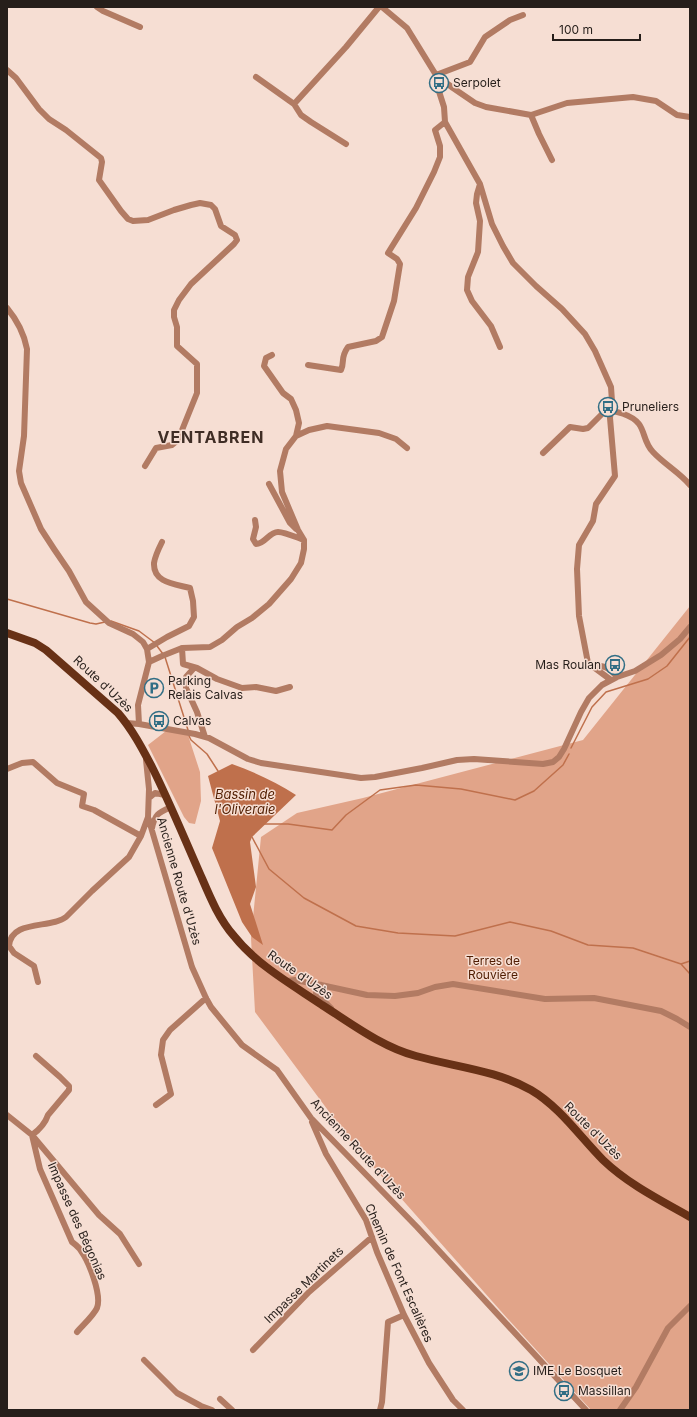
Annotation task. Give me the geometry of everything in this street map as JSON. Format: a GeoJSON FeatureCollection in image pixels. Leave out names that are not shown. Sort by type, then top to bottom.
{"type":"FeatureCollection","features":[{"type":"Feature","properties":{"kind":"main road","name":"Route d'Uzès"},"geometry":{"type":"LineString","coordinates":[[7,633],[35,643],[46,650],[118,713],[127,723],[146,756],[171,807],[214,906],[232,935],[253,957],[337,1015],[391,1047],[415,1056],[492,1074],[513,1081],[533,1091],[562,1116],[603,1160],[618,1173],[652,1196],[690,1217]]}},
{"type":"Feature","properties":{"kind":"street"},"geometry":{"type":"LineString","coordinates":[[96,7],[140,27]]}},
{"type":"Feature","properties":{"kind":"street"},"geometry":{"type":"LineString","coordinates":[[294,104],[346,48],[380,7],[407,28],[436,75],[475,103],[486,107],[531,115],[567,103],[633,97],[656,101],[677,115],[690,117]]}},
{"type":"Feature","properties":{"kind":"street"},"geometry":{"type":"LineString","coordinates":[[436,75],[470,62],[485,37],[510,20],[523,15]]}},
{"type":"Feature","properties":{"kind":"street"},"geometry":{"type":"LineString","coordinates":[[7,70],[16,78],[39,109],[49,119],[66,130],[101,158],[100,180],[117,206],[128,219],[133,221],[148,220],[180,208],[200,203],[211,205],[215,209],[221,226],[235,235],[237,240],[191,284],[179,300],[174,310],[174,317],[178,327],[177,346],[197,364],[197,393],[178,440],[172,445],[156,448],[145,466]]}},
{"type":"Feature","properties":{"kind":"street"},"geometry":{"type":"LineString","coordinates":[[436,75],[436,82],[444,107],[445,122],[480,184],[492,224],[503,246],[513,263],[586,334],[611,387],[612,401],[610,410],[615,476],[596,504],[593,521],[579,545],[578,563],[579,616],[588,664],[611,680]]}},
{"type":"Feature","properties":{"kind":"street"},"geometry":{"type":"LineString","coordinates":[[256,77],[294,104],[301,115],[346,144]]}},
{"type":"Feature","properties":{"kind":"street"},"geometry":{"type":"LineString","coordinates":[[531,115],[552,160]]}},
{"type":"Feature","properties":{"kind":"street"},"geometry":{"type":"LineString","coordinates":[[308,366],[336,371],[341,370],[342,355],[348,348],[376,341],[382,337],[394,301],[400,264],[388,253],[416,208],[434,172],[440,157],[440,146],[435,130],[445,122]]}},
{"type":"Feature","properties":{"kind":"street"},"geometry":{"type":"LineString","coordinates":[[480,184],[476,203],[480,221],[478,252],[468,277],[467,290],[472,301],[491,326],[500,347]]}},
{"type":"Feature","properties":{"kind":"street"},"geometry":{"type":"LineString","coordinates":[[7,308],[25,338],[27,349],[24,436],[18,471],[21,483],[41,529],[54,550],[70,571],[86,602],[107,621],[133,634],[143,642],[147,649],[150,662],[138,706],[139,724]]}},
{"type":"Feature","properties":{"kind":"street"},"geometry":{"type":"LineString","coordinates":[[272,355],[266,358],[264,366],[283,393],[291,399],[296,410],[298,422],[296,436]]}},
{"type":"Feature","properties":{"kind":"street"},"geometry":{"type":"LineString","coordinates":[[543,453],[570,427],[583,429],[588,428],[605,410],[610,410],[627,415],[639,424],[646,442],[652,451],[690,485]]}},
{"type":"Feature","properties":{"kind":"street"},"geometry":{"type":"LineString","coordinates":[[150,662],[182,648],[210,647],[222,640],[269,604],[291,579],[301,563],[304,540],[298,530],[282,492],[280,471],[286,449],[296,436],[309,430],[327,426],[378,433],[396,439],[407,448]]}},
{"type":"Feature","properties":{"kind":"street"},"geometry":{"type":"LineString","coordinates":[[269,484],[290,523],[298,530]]}},
{"type":"Feature","properties":{"kind":"street"},"geometry":{"type":"LineString","coordinates":[[256,520],[253,539],[256,544],[259,544],[272,534],[278,532],[304,540]]}},
{"type":"Feature","properties":{"kind":"street"},"geometry":{"type":"LineString","coordinates":[[147,649],[188,626],[194,616],[190,588],[162,581],[155,572],[154,562],[162,542]]}},
{"type":"Feature","properties":{"kind":"street"},"geometry":{"type":"LineString","coordinates":[[127,723],[205,737],[248,759],[261,763],[361,778],[394,774],[457,760],[474,758],[543,764],[553,762],[559,757],[589,698],[602,685],[617,677],[635,671],[661,655],[680,639],[690,626]]}},
{"type":"Feature","properties":{"kind":"street"},"geometry":{"type":"LineString","coordinates":[[182,648],[183,664],[217,679],[242,688],[256,687],[276,691],[290,687]]}},
{"type":"Feature","properties":{"kind":"street"},"geometry":{"type":"LineString","coordinates":[[591,665],[604,666],[612,670],[617,677]]}},
{"type":"Feature","properties":{"kind":"street"},"geometry":{"type":"LineString","coordinates":[[194,668],[186,678],[186,688],[197,712],[205,737]]}},
{"type":"Feature","properties":{"kind":"street","name":"Ancienne Route d'Uzès"},"geometry":{"type":"LineString","coordinates":[[146,756],[149,798],[148,817],[192,967],[206,998],[242,1045],[268,1062],[277,1070],[311,1118],[441,1253],[586,1410]]}},
{"type":"Feature","properties":{"kind":"street"},"geometry":{"type":"LineString","coordinates":[[7,769],[22,762],[33,762],[57,783],[84,794],[82,806],[94,810],[141,836]]}},
{"type":"Feature","properties":{"kind":"street"},"geometry":{"type":"LineString","coordinates":[[149,798],[155,793],[165,795]]}},
{"type":"Feature","properties":{"kind":"street"},"geometry":{"type":"LineString","coordinates":[[148,806],[161,812]]}},
{"type":"Feature","properties":{"kind":"street"},"geometry":{"type":"LineString","coordinates":[[152,829],[154,818],[161,812],[171,807]]}},
{"type":"Feature","properties":{"kind":"street"},"geometry":{"type":"LineString","coordinates":[[38,982],[34,966],[14,953],[9,946],[10,940],[15,934],[27,927],[61,921],[66,917],[129,857],[141,836],[148,817]]}},
{"type":"Feature","properties":{"kind":"street"},"geometry":{"type":"LineString","coordinates":[[287,981],[295,980],[367,995],[395,996],[418,993],[435,986],[454,984],[545,999],[594,998],[661,1011],[690,1027]]}},
{"type":"Feature","properties":{"kind":"street"},"geometry":{"type":"LineString","coordinates":[[302,992],[303,986],[310,983]]}},
{"type":"Feature","properties":{"kind":"street"},"geometry":{"type":"LineString","coordinates":[[302,992],[321,985]]}},
{"type":"Feature","properties":{"kind":"street"},"geometry":{"type":"LineString","coordinates":[[321,985],[316,988],[316,993],[337,1015]]}},
{"type":"Feature","properties":{"kind":"street"},"geometry":{"type":"LineString","coordinates":[[156,1105],[171,1094],[161,1055],[163,1040],[170,1030],[206,998]]}},
{"type":"Feature","properties":{"kind":"street"},"geometry":{"type":"LineString","coordinates":[[32,1135],[38,1130],[48,1115],[69,1090],[69,1086],[36,1056]]}},
{"type":"Feature","properties":{"kind":"street","name":"Impasse des Bégonias"},"geometry":{"type":"LineString","coordinates":[[7,1115],[32,1135],[98,1215],[120,1234],[138,1264]]}},
{"type":"Feature","properties":{"kind":"street","name":"Chemin de Font Escalières"},"geometry":{"type":"LineString","coordinates":[[311,1118],[326,1154],[366,1220],[377,1252],[404,1315],[429,1363],[453,1400],[463,1410]]}},
{"type":"Feature","properties":{"kind":"street","name":"Impasse des Bégonias"},"geometry":{"type":"LineString","coordinates":[[32,1135],[40,1169],[72,1242],[78,1246],[82,1252],[95,1284],[98,1298],[97,1309],[76,1332]]}},
{"type":"Feature","properties":{"kind":"street","name":"Impasse Martinets"},"geometry":{"type":"LineString","coordinates":[[253,1350],[309,1292],[372,1237]]}},
{"type":"Feature","properties":{"kind":"street"},"geometry":{"type":"LineString","coordinates":[[620,1410],[636,1387],[668,1328],[690,1306]]}},
{"type":"Feature","properties":{"kind":"street"},"geometry":{"type":"LineString","coordinates":[[380,1410],[382,1402],[388,1322],[404,1315]]}},
{"type":"Feature","properties":{"kind":"street"},"geometry":{"type":"LineString","coordinates":[[144,1360],[176,1392],[201,1406],[212,1410]]}},
{"type":"Feature","properties":{"kind":"street"},"geometry":{"type":"LineString","coordinates":[[220,1399],[232,1410]]}},
{"type":"Feature","properties":{"kind":"green space","name":"Terres de Rouvière"},"geometry":{"type":"Polygon","coordinates":[[[690,606],[690,1410],[591,1410],[507,1318],[353,1144],[255,1012],[251,938],[261,837],[297,813],[363,798],[583,740],[690,606]]]}},
{"type":"Feature","properties":{"kind":"green space","name":"Bassin de l'Oliveraie"},"geometry":{"type":"Polygon","coordinates":[[[166,731],[188,735],[200,772],[201,801],[195,824],[189,823],[184,817],[148,745],[166,731]]]}},
{"type":"Feature","properties":{"kind":"water","name":"Bassin de l'Oliveraie"},"geometry":{"type":"Polygon","coordinates":[[[232,764],[265,778],[296,795],[252,837],[250,842],[256,887],[250,904],[263,945],[252,937],[242,922],[212,848],[220,821],[208,776],[232,764]]]}},
{"type":"Feature","properties":{"kind":"waterway"},"geometry":{"type":"LineString","coordinates":[[7,599],[90,623],[96,624],[105,622]]}},
{"type":"Feature","properties":{"kind":"waterway"},"geometry":{"type":"LineString","coordinates":[[111,621],[139,631],[155,643]]}},
{"type":"Feature","properties":{"kind":"waterway"},"geometry":{"type":"LineString","coordinates":[[571,748],[592,707],[606,692],[648,679],[667,666],[690,637]]}},
{"type":"Feature","properties":{"kind":"waterway"},"geometry":{"type":"LineString","coordinates":[[157,646],[163,654]]}},
{"type":"Feature","properties":{"kind":"waterway"},"geometry":{"type":"LineString","coordinates":[[165,657],[188,730]]}},
{"type":"Feature","properties":{"kind":"waterway"},"geometry":{"type":"LineString","coordinates":[[189,736],[191,740],[207,754],[218,771]]}},
{"type":"Feature","properties":{"kind":"waterway"},"geometry":{"type":"LineString","coordinates":[[264,824],[288,824],[332,830],[346,815],[380,790],[416,785],[461,789],[515,800],[534,791],[563,765],[569,754]]}},
{"type":"Feature","properties":{"kind":"waterway"},"geometry":{"type":"LineString","coordinates":[[252,837],[269,869],[304,898],[356,926],[398,933],[455,936],[510,922],[551,931],[588,945],[633,948],[681,964],[690,974]]}},
{"type":"Feature","properties":{"kind":"waterway"},"geometry":{"type":"LineString","coordinates":[[681,964],[690,961]]}},
{"type":"Feature","properties":{"kind":"place","name":"Serpolet"},"geometry":{"type":"Point","coordinates":[439,83]}},
{"type":"Feature","properties":{"kind":"place","name":"Pruneliers"},"geometry":{"type":"Point","coordinates":[608,407]}},
{"type":"Feature","properties":{"kind":"place","name":"Mas Roulan"},"geometry":{"type":"Point","coordinates":[615,665]}},
{"type":"Feature","properties":{"kind":"place","name":"Parking Relais Calvas"},"geometry":{"type":"Point","coordinates":[154,688]}},
{"type":"Feature","properties":{"kind":"place","name":"Calvas"},"geometry":{"type":"Point","coordinates":[159,721]}},
{"type":"Feature","properties":{"kind":"place","name":"IME Le Bosquet"},"geometry":{"type":"Point","coordinates":[519,1371]}},
{"type":"Feature","properties":{"kind":"place","name":"Massillan"},"geometry":{"type":"Point","coordinates":[564,1391]}},
{"type":"Feature","properties":{"kind":"district","name":"VENTABREN"},"geometry":{"type":"Point","coordinates":[211,437]}}]}
